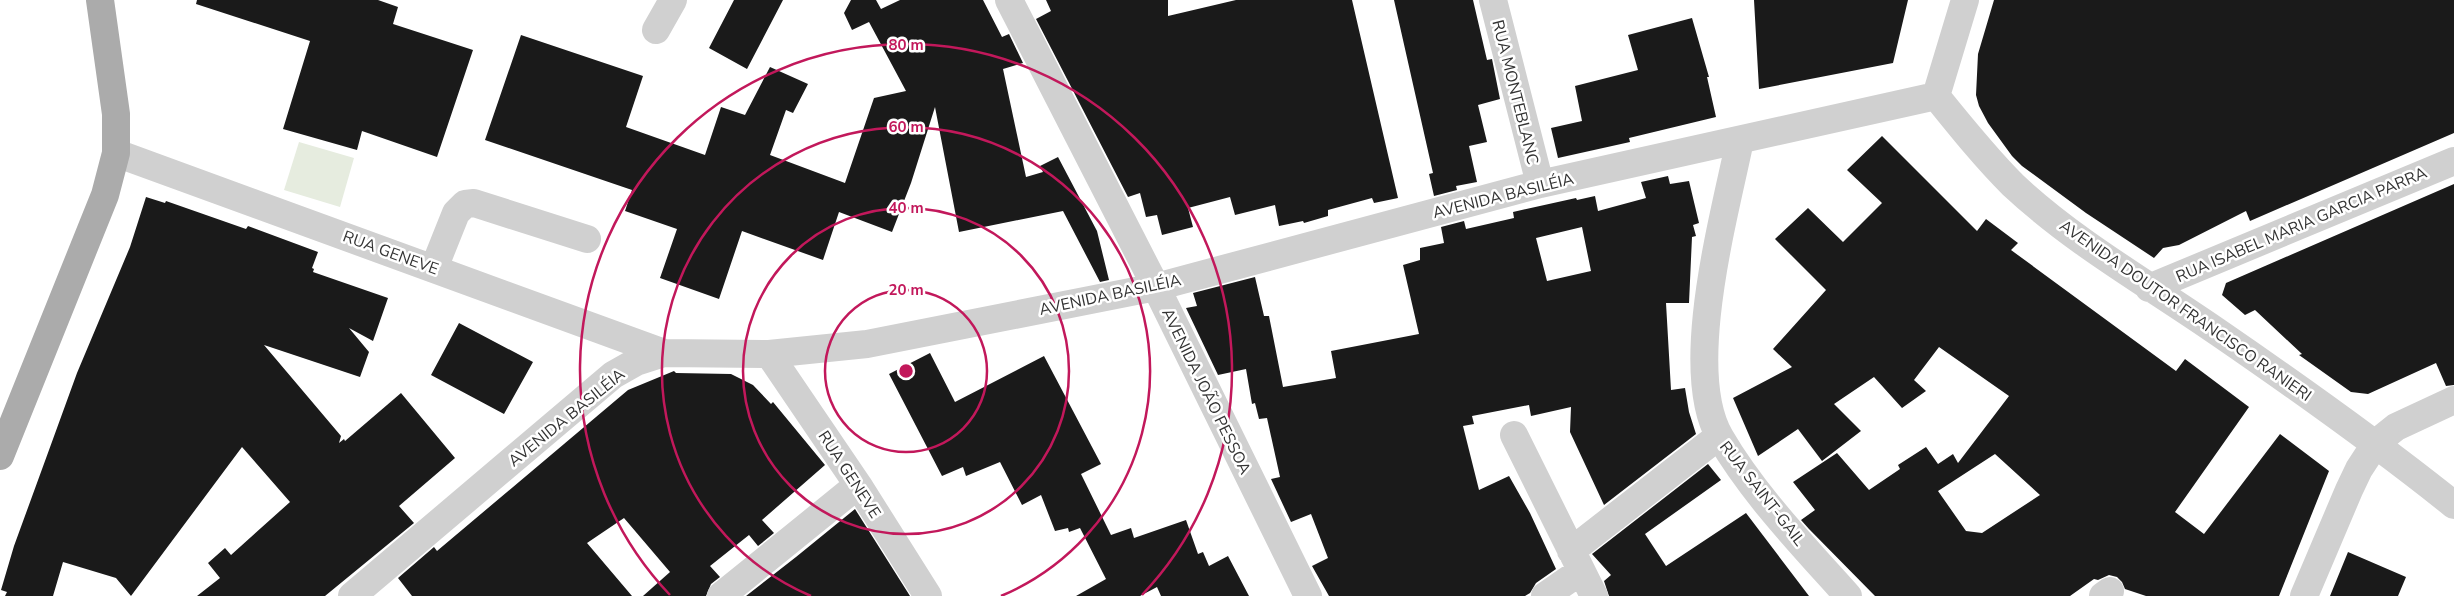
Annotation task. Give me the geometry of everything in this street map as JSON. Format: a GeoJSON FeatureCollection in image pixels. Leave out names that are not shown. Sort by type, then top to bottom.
{"type":"FeatureCollection","features":[{"type":"Feature","properties":{"kind":"main road"},"geometry":{"type":"LineString","coordinates":[[0,456],[8,412],[105,195],[116,153],[116,114],[100,0]]}},
{"type":"Feature","properties":{"kind":"street"},"geometry":{"type":"LineString","coordinates":[[656,30],[673,0]]}},
{"type":"Feature","properties":{"kind":"street","name":"AVENIDA JOÃO PESSOA"},"geometry":{"type":"LineString","coordinates":[[1009,0],[1156,287],[1308,596]]}},
{"type":"Feature","properties":{"kind":"street","name":"RUA MONTEBLANC"},"geometry":{"type":"LineString","coordinates":[[1492,0],[1540,184]]}},
{"type":"Feature","properties":{"kind":"street"},"geometry":{"type":"LineString","coordinates":[[1936,96],[1965,0]]}},
{"type":"Feature","properties":{"kind":"street","name":"AVENIDA BASILÉIA"},"geometry":{"type":"LineString","coordinates":[[352,596],[613,375],[636,362],[664,353],[769,354],[866,344],[1156,287],[1540,184],[1936,96]]}},
{"type":"Feature","properties":{"kind":"street","name":"AVENIDA DOUTOR FRANCISCO RANIERI"},"geometry":{"type":"LineString","coordinates":[[1936,96],[1975,145],[2014,185],[2055,219],[2149,288],[2218,331],[2376,443],[2454,505]]}},
{"type":"Feature","properties":{"kind":"street","name":"RUA SAINT-GAIL"},"geometry":{"type":"LineString","coordinates":[[1740,140],[1716,254],[1704,346],[1705,384],[1719,436],[1753,484],[1799,542],[1848,596]]}},
{"type":"Feature","properties":{"kind":"street","name":"RUA GENEVE"},"geometry":{"type":"LineString","coordinates":[[116,153],[664,353]]}},
{"type":"Feature","properties":{"kind":"street","name":"RUA ISABEL MARIA GARCIA PARRA"},"geometry":{"type":"LineString","coordinates":[[2149,288],[2454,161]]}},
{"type":"Feature","properties":{"kind":"street"},"geometry":{"type":"LineString","coordinates":[[434,268],[456,213],[465,204],[474,203],[587,239]]}},
{"type":"Feature","properties":{"kind":"street","name":"RUA GENEVE"},"geometry":{"type":"LineString","coordinates":[[769,354],[858,485],[928,596]]}},
{"type":"Feature","properties":{"kind":"street"},"geometry":{"type":"LineString","coordinates":[[2304,596],[2352,483],[2376,443],[2396,428],[2454,400]]}},
{"type":"Feature","properties":{"kind":"street"},"geometry":{"type":"LineString","coordinates":[[1514,435],[1594,596]]}},
{"type":"Feature","properties":{"kind":"street"},"geometry":{"type":"LineString","coordinates":[[1545,596],[1576,561],[1719,436]]}},
{"type":"Feature","properties":{"kind":"street"},"geometry":{"type":"LineString","coordinates":[[721,596],[858,485]]}},
{"type":"Feature","properties":{"kind":"shaded area"},"geometry":{"type":"Polygon","coordinates":[[[299,142],[354,158],[340,207],[284,190],[299,142]]]}},
{"type":"Feature","properties":{"kind":"building"},"geometry":{"type":"Polygon","coordinates":[[[197,0],[378,0],[398,7],[393,24],[473,50],[437,157],[362,131],[357,150],[283,129],[310,41],[196,4],[197,0]]]}},
{"type":"Feature","properties":{"kind":"building"},"geometry":{"type":"Polygon","coordinates":[[[734,0],[783,0],[747,69],[709,48],[734,0]]]}},
{"type":"Feature","properties":{"kind":"building"},"geometry":{"type":"Polygon","coordinates":[[[851,0],[876,0],[881,9],[900,0],[983,0],[1002,37],[1009,34],[1023,63],[1003,69],[1026,177],[1043,172],[1040,166],[1058,157],[1097,231],[1109,280],[1100,282],[1063,211],[959,232],[935,107],[911,183],[892,232],[839,212],[823,260],[742,231],[719,299],[660,278],[677,229],[625,211],[632,190],[485,140],[521,35],[643,76],[626,127],[705,155],[721,107],[745,115],[770,67],[808,84],[793,113],[786,110],[770,155],[845,183],[874,98],[906,91],[869,22],[852,30],[844,13],[851,0]]]}},
{"type":"Feature","properties":{"kind":"building"},"geometry":{"type":"Polygon","coordinates":[[[1046,0],[1168,0],[1168,16],[1236,0],[1352,0],[1398,198],[1374,203],[1372,198],[1328,210],[1328,216],[1304,223],[1303,221],[1279,226],[1275,205],[1235,215],[1230,197],[1188,208],[1193,227],[1162,235],[1157,215],[1146,217],[1140,193],[1128,197],[1036,19],[1051,11],[1046,0]]]}},
{"type":"Feature","properties":{"kind":"building"},"geometry":{"type":"Polygon","coordinates":[[[1394,0],[1473,0],[1487,60],[1492,59],[1500,99],[1478,105],[1487,142],[1469,146],[1477,182],[1456,186],[1457,190],[1434,196],[1429,174],[1433,173],[1394,0]]]}},
{"type":"Feature","properties":{"kind":"building"},"geometry":{"type":"Polygon","coordinates":[[[1754,0],[1908,0],[1893,63],[1759,89],[1754,0]]]}},
{"type":"Feature","properties":{"kind":"building"},"geometry":{"type":"Polygon","coordinates":[[[1994,0],[2454,0],[2454,133],[2250,221],[2246,211],[2179,245],[2163,248],[2154,258],[2086,213],[2022,166],[2012,156],[1988,123],[1979,106],[1976,95],[1978,54],[1994,0]]]}},
{"type":"Feature","properties":{"kind":"building"},"geometry":{"type":"Polygon","coordinates":[[[1692,18],[1709,77],[1707,77],[1716,117],[1629,138],[1630,142],[1558,158],[1551,128],[1582,121],[1575,86],[1638,70],[1628,35],[1692,18]]]}},
{"type":"Feature","properties":{"kind":"building"},"geometry":{"type":"Polygon","coordinates":[[[1882,136],[1977,231],[1986,219],[2018,243],[2011,250],[2176,371],[2185,359],[2249,407],[2175,512],[2204,534],[2280,434],[2329,471],[2279,596],[2146,596],[2125,589],[2117,577],[2109,575],[2098,580],[2094,579],[2070,596],[1875,596],[1801,520],[1815,510],[1793,482],[1837,453],[1869,490],[1900,469],[1898,465],[1926,447],[1938,464],[1953,454],[1958,463],[2009,396],[1939,347],[1914,380],[1926,391],[1902,408],[1874,377],[1834,404],[1861,431],[1822,461],[1798,429],[1758,456],[1733,398],[1792,367],[1773,349],[1826,290],[1775,239],[1808,208],[1843,242],[1882,203],[1847,170],[1882,136]],[[1995,454],[1938,491],[1966,531],[1982,533],[2040,495],[1995,454]]]}},
{"type":"Feature","properties":{"kind":"building"},"geometry":{"type":"Polygon","coordinates":[[[1668,176],[1670,184],[1689,181],[1699,223],[1693,225],[1696,236],[1692,237],[1689,303],[1666,303],[1671,390],[1685,388],[1689,412],[1696,434],[1604,505],[1570,432],[1571,407],[1531,416],[1529,405],[1472,416],[1474,424],[1463,426],[1479,490],[1509,476],[1530,513],[1556,569],[1536,583],[1530,593],[1525,596],[1329,596],[1312,566],[1328,558],[1311,514],[1291,522],[1271,479],[1280,477],[1267,418],[1259,419],[1255,403],[1252,404],[1246,369],[1218,375],[1186,308],[1197,306],[1193,293],[1255,277],[1264,316],[1269,316],[1283,387],[1336,378],[1331,351],[1419,334],[1403,265],[1420,260],[1420,248],[1444,243],[1441,227],[1464,221],[1466,229],[1514,218],[1513,212],[1576,198],[1577,200],[1595,196],[1598,211],[1646,198],[1641,182],[1668,176]],[[1582,227],[1536,238],[1547,281],[1591,271],[1582,227]]]}},
{"type":"Feature","properties":{"kind":"building"},"geometry":{"type":"Polygon","coordinates":[[[2454,184],[2454,385],[2446,386],[2436,363],[2368,394],[2351,392],[2299,355],[2302,354],[2255,310],[2245,315],[2222,295],[2226,283],[2454,184]]]}},
{"type":"Feature","properties":{"kind":"building"},"geometry":{"type":"Polygon","coordinates":[[[146,197],[165,203],[166,201],[246,229],[248,226],[318,252],[312,268],[314,269],[313,272],[388,298],[373,341],[349,328],[369,352],[360,377],[264,345],[341,436],[339,443],[344,439],[345,441],[401,393],[455,458],[399,506],[414,523],[325,596],[197,596],[220,578],[208,563],[225,548],[231,555],[290,502],[242,447],[131,596],[116,578],[63,562],[53,596],[5,596],[7,592],[1,590],[14,546],[77,373],[130,247],[146,197]]]}},
{"type":"Feature","properties":{"kind":"building"},"geometry":{"type":"Polygon","coordinates":[[[459,323],[533,362],[504,414],[431,375],[459,323]]]}},
{"type":"Feature","properties":{"kind":"building"},"geometry":{"type":"Polygon","coordinates":[[[930,353],[955,402],[1044,356],[1101,464],[1081,474],[1111,535],[1131,528],[1134,538],[1186,520],[1198,554],[1203,552],[1209,566],[1228,556],[1249,596],[1161,596],[1157,587],[1140,596],[1076,596],[1106,579],[1080,528],[1069,532],[1068,528],[1055,531],[1041,495],[1022,505],[1000,462],[966,476],[963,467],[942,476],[889,374],[930,353]]]}},
{"type":"Feature","properties":{"kind":"building"},"geometry":{"type":"Polygon","coordinates":[[[674,371],[676,373],[731,374],[753,385],[771,404],[773,402],[825,465],[762,520],[774,533],[758,546],[749,535],[710,566],[720,577],[711,584],[706,596],[643,596],[670,572],[624,518],[587,543],[632,596],[412,596],[398,578],[434,547],[437,551],[628,390],[674,371]]]}},
{"type":"Feature","properties":{"kind":"building"},"geometry":{"type":"Polygon","coordinates":[[[1708,464],[1721,480],[1645,534],[1666,566],[1746,513],[1809,596],[1609,596],[1604,581],[1611,575],[1592,554],[1708,464]]]}},
{"type":"Feature","properties":{"kind":"building"},"geometry":{"type":"Polygon","coordinates":[[[855,509],[910,596],[746,596],[796,557],[855,509]]]}},
{"type":"Feature","properties":{"kind":"building"},"geometry":{"type":"Polygon","coordinates":[[[2348,552],[2406,577],[2398,596],[2330,596],[2348,552]]]}}]}
